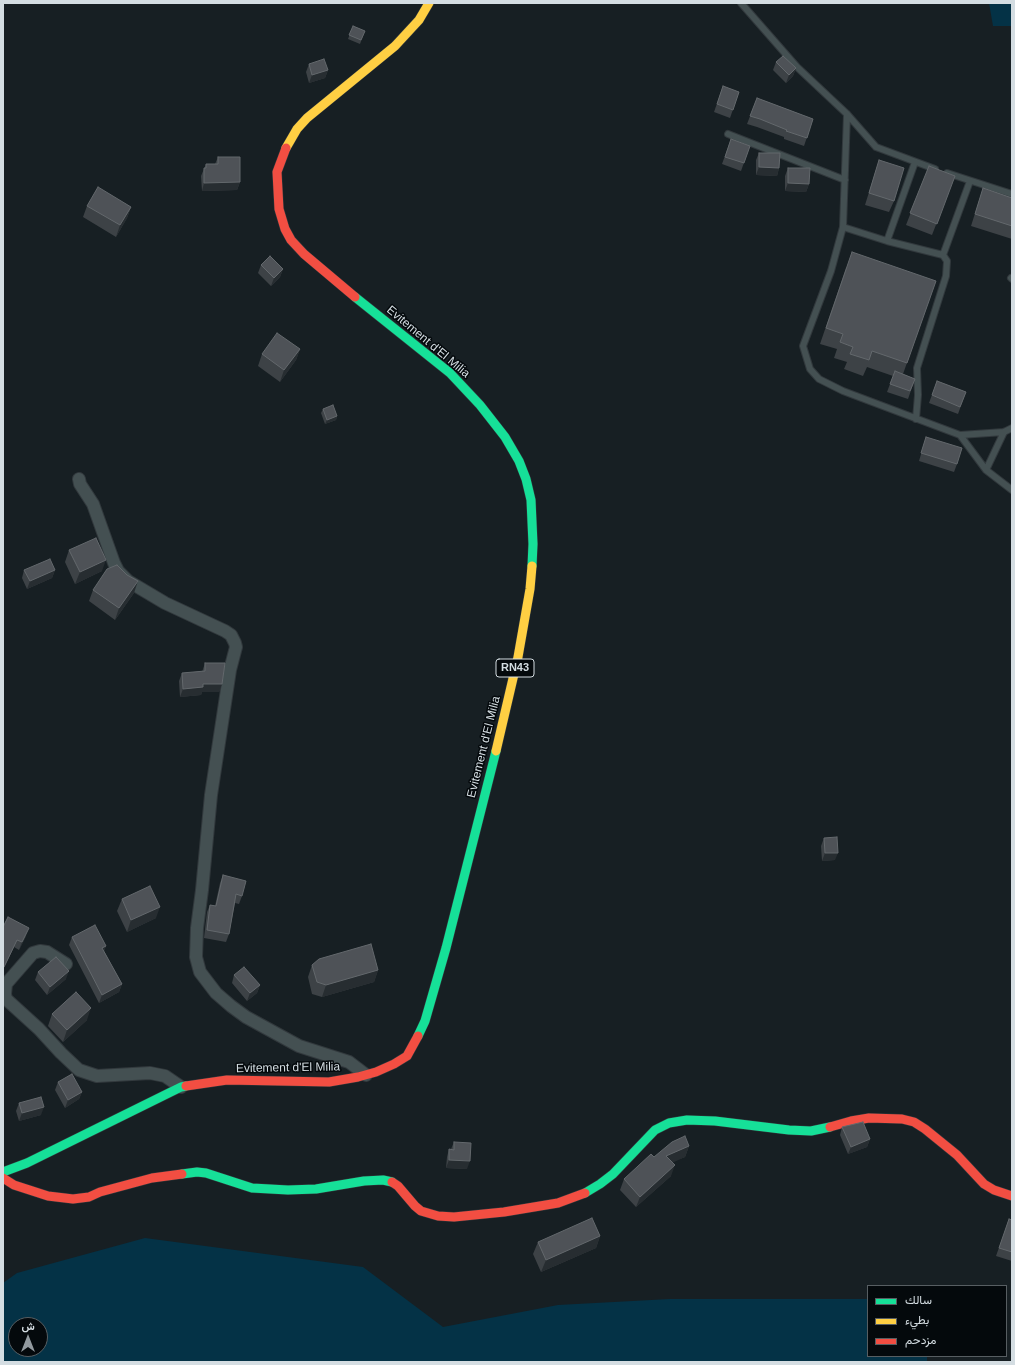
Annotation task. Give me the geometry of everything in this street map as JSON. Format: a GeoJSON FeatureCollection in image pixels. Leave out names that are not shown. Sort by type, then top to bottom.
{"type":"FeatureCollection","features":[{"type":"Feature","properties":{"kind":"main road","name":"Evitement d'El Milia"},"geometry":{"type":"LineString","coordinates":[[3,1172],[27,1163],[181,1087],[227,1080],[329,1082],[376,1072],[407,1056],[425,1021],[446,948],[504,721],[518,657],[530,589],[533,544],[531,500],[526,479],[519,461],[506,438],[480,405],[450,373],[419,346],[365,305],[304,254],[291,240],[285,229],[279,209],[277,172],[284,150],[306,118],[395,46],[420,20],[429,3]]}},
{"type":"Feature","properties":{"kind":"main road"},"geometry":{"type":"LineString","coordinates":[[3,1178],[14,1185],[48,1196],[73,1199],[89,1197],[100,1192],[152,1178],[197,1172],[206,1173],[252,1188],[288,1190],[316,1189],[364,1181],[383,1180],[390,1181],[398,1186],[421,1211],[438,1216],[460,1216],[504,1212],[558,1203],[586,1193],[613,1174],[655,1130],[669,1123],[687,1120],[715,1121],[789,1130],[810,1131],[869,1118],[885,1118],[902,1119],[914,1122],[957,1155],[984,1184],[994,1190],[1012,1196]]}},
{"type":"Feature","properties":{"kind":"street"},"geometry":{"type":"LineString","coordinates":[[80,479],[80,484],[93,504],[114,563],[123,576],[128,581],[165,603],[225,631],[231,635],[236,647],[230,670],[211,795],[197,928],[196,957],[200,972],[216,993],[246,1016],[299,1046],[349,1062],[366,1075]]}},
{"type":"Feature","properties":{"kind":"street"},"geometry":{"type":"LineString","coordinates":[[66,964],[47,952],[40,951],[33,953],[6,984],[6,999],[39,1029],[79,1070],[97,1076],[150,1073],[165,1076],[181,1087]]}},
{"type":"Feature","properties":{"kind":"lane"},"geometry":{"type":"LineString","coordinates":[[741,3],[797,67],[847,114],[876,146],[915,162],[1012,194]]}},
{"type":"Feature","properties":{"kind":"lane"},"geometry":{"type":"LineString","coordinates":[[847,114],[843,227],[831,271],[803,346],[810,369],[819,379],[843,391],[960,435],[1004,432],[1012,428]]}},
{"type":"Feature","properties":{"kind":"lane"},"geometry":{"type":"LineString","coordinates":[[728,134],[845,180]]}},
{"type":"Feature","properties":{"kind":"lane"},"geometry":{"type":"LineString","coordinates":[[887,242],[915,162]]}},
{"type":"Feature","properties":{"kind":"lane"},"geometry":{"type":"LineString","coordinates":[[943,255],[970,181]]}},
{"type":"Feature","properties":{"kind":"lane"},"geometry":{"type":"LineString","coordinates":[[843,227],[887,242],[943,255],[947,262],[946,276],[917,368],[918,395],[916,419]]}},
{"type":"Feature","properties":{"kind":"lane"},"geometry":{"type":"LineString","coordinates":[[986,470],[1004,432]]}},
{"type":"Feature","properties":{"kind":"lane"},"geometry":{"type":"LineString","coordinates":[[960,435],[986,470],[1012,490]]}},
{"type":"Feature","properties":{"kind":"shaded area"},"geometry":{"type":"Polygon","coordinates":[[[989,3],[1012,3],[1012,26],[993,26],[989,3]]]}},
{"type":"Feature","properties":{"kind":"shaded area"},"geometry":{"type":"Polygon","coordinates":[[[145,1238],[363,1267],[443,1327],[558,1305],[670,1299],[867,1299],[867,1357],[927,1357],[927,1362],[3,1362],[3,1283],[17,1273],[145,1238]]]}},
{"type":"Feature","properties":{"kind":"building"},"geometry":{"type":"Polygon","coordinates":[[[353,26],[365,31],[361,40],[349,35],[353,26]]]}},
{"type":"Feature","properties":{"kind":"building"},"geometry":{"type":"Polygon","coordinates":[[[783,56],[796,68],[789,75],[776,62],[783,56]]]}},
{"type":"Feature","properties":{"kind":"building"},"geometry":{"type":"Polygon","coordinates":[[[324,59],[328,70],[312,75],[309,64],[324,59]]]}},
{"type":"Feature","properties":{"kind":"building"},"geometry":{"type":"Polygon","coordinates":[[[723,86],[739,92],[733,110],[717,104],[723,86]]]}},
{"type":"Feature","properties":{"kind":"building"},"geometry":{"type":"Polygon","coordinates":[[[757,98],[813,119],[807,138],[750,116],[757,98]]]}},
{"type":"Feature","properties":{"kind":"building"},"geometry":{"type":"Polygon","coordinates":[[[731,139],[750,146],[744,163],[725,157],[731,139]]]}},
{"type":"Feature","properties":{"kind":"building"},"geometry":{"type":"Polygon","coordinates":[[[759,153],[780,153],[779,168],[759,167],[759,153]]]}},
{"type":"Feature","properties":{"kind":"building"},"geometry":{"type":"Polygon","coordinates":[[[218,157],[240,157],[240,182],[204,183],[204,168],[206,168],[206,164],[218,164],[218,157]]]}},
{"type":"Feature","properties":{"kind":"building"},"geometry":{"type":"Polygon","coordinates":[[[879,160],[904,168],[894,201],[869,193],[879,160]]]}},
{"type":"Feature","properties":{"kind":"building"},"geometry":{"type":"Polygon","coordinates":[[[929,166],[955,176],[937,224],[910,213],[929,166]]]}},
{"type":"Feature","properties":{"kind":"building"},"geometry":{"type":"Polygon","coordinates":[[[788,168],[810,168],[809,184],[788,183],[788,168]]]}},
{"type":"Feature","properties":{"kind":"building"},"geometry":{"type":"Polygon","coordinates":[[[98,187],[131,207],[120,225],[87,206],[98,187]]]}},
{"type":"Feature","properties":{"kind":"building"},"geometry":{"type":"Polygon","coordinates":[[[983,188],[1012,198],[1012,226],[975,214],[983,188]]]}},
{"type":"Feature","properties":{"kind":"building"},"geometry":{"type":"Polygon","coordinates":[[[852,252],[936,281],[907,363],[872,351],[869,360],[850,354],[853,347],[840,342],[843,334],[826,328],[852,252]]]}},
{"type":"Feature","properties":{"kind":"building"},"geometry":{"type":"Polygon","coordinates":[[[270,256],[283,269],[274,278],[261,265],[270,256]]]}},
{"type":"Feature","properties":{"kind":"building"},"geometry":{"type":"Polygon","coordinates":[[[277,333],[300,349],[284,370],[262,354],[277,333]]]}},
{"type":"Feature","properties":{"kind":"building"},"geometry":{"type":"Polygon","coordinates":[[[895,371],[915,379],[910,391],[890,384],[895,371]]]}},
{"type":"Feature","properties":{"kind":"building"},"geometry":{"type":"Polygon","coordinates":[[[937,381],[966,392],[960,407],[932,395],[937,381]]]}},
{"type":"Feature","properties":{"kind":"building"},"geometry":{"type":"Polygon","coordinates":[[[333,405],[337,416],[327,420],[323,409],[333,405]]]}},
{"type":"Feature","properties":{"kind":"building"},"geometry":{"type":"Polygon","coordinates":[[[926,437],[962,448],[957,464],[921,453],[926,437]]]}},
{"type":"Feature","properties":{"kind":"building"},"geometry":{"type":"Polygon","coordinates":[[[96,538],[106,560],[80,572],[69,550],[96,538]]]}},
{"type":"Feature","properties":{"kind":"building"},"geometry":{"type":"Polygon","coordinates":[[[50,559],[55,570],[30,581],[24,570],[50,559]]]}},
{"type":"Feature","properties":{"kind":"building"},"geometry":{"type":"Polygon","coordinates":[[[117,565],[127,575],[138,581],[119,608],[93,590],[107,569],[117,565]]]}},
{"type":"Feature","properties":{"kind":"building"},"geometry":{"type":"Polygon","coordinates":[[[205,663],[225,663],[222,684],[203,684],[203,687],[183,689],[182,673],[205,671],[205,663]]]}},
{"type":"Feature","properties":{"kind":"building"},"geometry":{"type":"Polygon","coordinates":[[[837,837],[838,853],[825,853],[824,838],[837,837]]]}},
{"type":"Feature","properties":{"kind":"building"},"geometry":{"type":"Polygon","coordinates":[[[223,875],[246,881],[242,896],[236,894],[229,934],[207,930],[210,905],[216,906],[223,875]]]}},
{"type":"Feature","properties":{"kind":"building"},"geometry":{"type":"Polygon","coordinates":[[[150,886],[160,907],[131,920],[122,899],[150,886]]]}},
{"type":"Feature","properties":{"kind":"building"},"geometry":{"type":"Polygon","coordinates":[[[8,917],[29,928],[22,942],[17,940],[3,967],[3,927],[8,917]]]}},
{"type":"Feature","properties":{"kind":"building"},"geometry":{"type":"Polygon","coordinates":[[[95,925],[106,946],[102,948],[122,984],[102,995],[72,937],[95,925]]]}},
{"type":"Feature","properties":{"kind":"building"},"geometry":{"type":"Polygon","coordinates":[[[371,944],[378,970],[326,985],[317,982],[312,965],[319,959],[371,944]]]}},
{"type":"Feature","properties":{"kind":"building"},"geometry":{"type":"Polygon","coordinates":[[[56,957],[69,971],[50,987],[38,972],[56,957]]]}},
{"type":"Feature","properties":{"kind":"building"},"geometry":{"type":"Polygon","coordinates":[[[244,967],[260,985],[250,993],[234,975],[244,967]]]}},
{"type":"Feature","properties":{"kind":"building"},"geometry":{"type":"Polygon","coordinates":[[[76,992],[91,1008],[67,1030],[52,1014],[76,992]]]}},
{"type":"Feature","properties":{"kind":"building"},"geometry":{"type":"Polygon","coordinates":[[[72,1074],[82,1092],[68,1100],[58,1082],[72,1074]]]}},
{"type":"Feature","properties":{"kind":"building"},"geometry":{"type":"Polygon","coordinates":[[[41,1097],[44,1107],[22,1113],[19,1103],[41,1097]]]}},
{"type":"Feature","properties":{"kind":"building"},"geometry":{"type":"Polygon","coordinates":[[[863,1122],[870,1139],[851,1147],[842,1127],[863,1122]]]}},
{"type":"Feature","properties":{"kind":"building"},"geometry":{"type":"Polygon","coordinates":[[[685,1136],[689,1146],[666,1156],[675,1165],[640,1197],[624,1179],[651,1154],[654,1157],[672,1142],[685,1136]]]}},
{"type":"Feature","properties":{"kind":"building"},"geometry":{"type":"Polygon","coordinates":[[[454,1142],[471,1143],[470,1161],[449,1160],[449,1149],[454,1150],[454,1142]]]}},
{"type":"Feature","properties":{"kind":"building"},"geometry":{"type":"Polygon","coordinates":[[[592,1218],[600,1236],[546,1260],[538,1242],[592,1218]]]}},
{"type":"Feature","properties":{"kind":"building"},"geometry":{"type":"Polygon","coordinates":[[[1009,1219],[1012,1220],[1012,1252],[999,1248],[1009,1219]]]}},
{"type":"Feature","properties":{"kind":"traffic: fast"},"geometry":{"type":"LineString","coordinates":[[355,297],[450,373],[480,405],[505,437],[519,461],[526,479],[531,500],[533,544],[532,566]]}},
{"type":"Feature","properties":{"kind":"traffic: fast"},"geometry":{"type":"LineString","coordinates":[[418,1036],[425,1021],[446,948],[496,751]]}},
{"type":"Feature","properties":{"kind":"traffic: fast"},"geometry":{"type":"LineString","coordinates":[[3,1172],[27,1163],[181,1087],[186,1086]]}},
{"type":"Feature","properties":{"kind":"traffic: fast"},"geometry":{"type":"LineString","coordinates":[[585,1193],[613,1174],[655,1130],[669,1123],[687,1120],[715,1121],[789,1130],[811,1131],[830,1127]]}},
{"type":"Feature","properties":{"kind":"traffic: fast"},"geometry":{"type":"LineString","coordinates":[[182,1174],[197,1172],[206,1173],[252,1188],[288,1190],[316,1189],[364,1181],[383,1180],[392,1182]]}},
{"type":"Feature","properties":{"kind":"traffic: slow"},"geometry":{"type":"LineString","coordinates":[[286,148],[297,129],[307,118],[395,46],[419,20],[429,3]]}},
{"type":"Feature","properties":{"kind":"traffic: slow"},"geometry":{"type":"LineString","coordinates":[[496,751],[518,657],[530,589],[532,566]]}},
{"type":"Feature","properties":{"kind":"traffic: jam"},"geometry":{"type":"LineString","coordinates":[[286,148],[277,172],[279,209],[285,229],[291,240],[304,254],[355,297]]}},
{"type":"Feature","properties":{"kind":"traffic: jam"},"geometry":{"type":"LineString","coordinates":[[186,1086],[227,1080],[329,1082],[358,1077],[376,1072],[407,1056],[418,1036]]}},
{"type":"Feature","properties":{"kind":"traffic: jam"},"geometry":{"type":"LineString","coordinates":[[830,1127],[869,1118],[902,1119],[914,1122],[957,1155],[984,1184],[994,1190],[1012,1196]]}},
{"type":"Feature","properties":{"kind":"traffic: jam"},"geometry":{"type":"LineString","coordinates":[[3,1178],[14,1185],[48,1196],[73,1199],[89,1197],[100,1192],[152,1178],[182,1174]]}},
{"type":"Feature","properties":{"kind":"traffic: jam"},"geometry":{"type":"LineString","coordinates":[[392,1182],[398,1186],[421,1211],[438,1216],[454,1217],[504,1212],[558,1203],[585,1193]]}}]}
